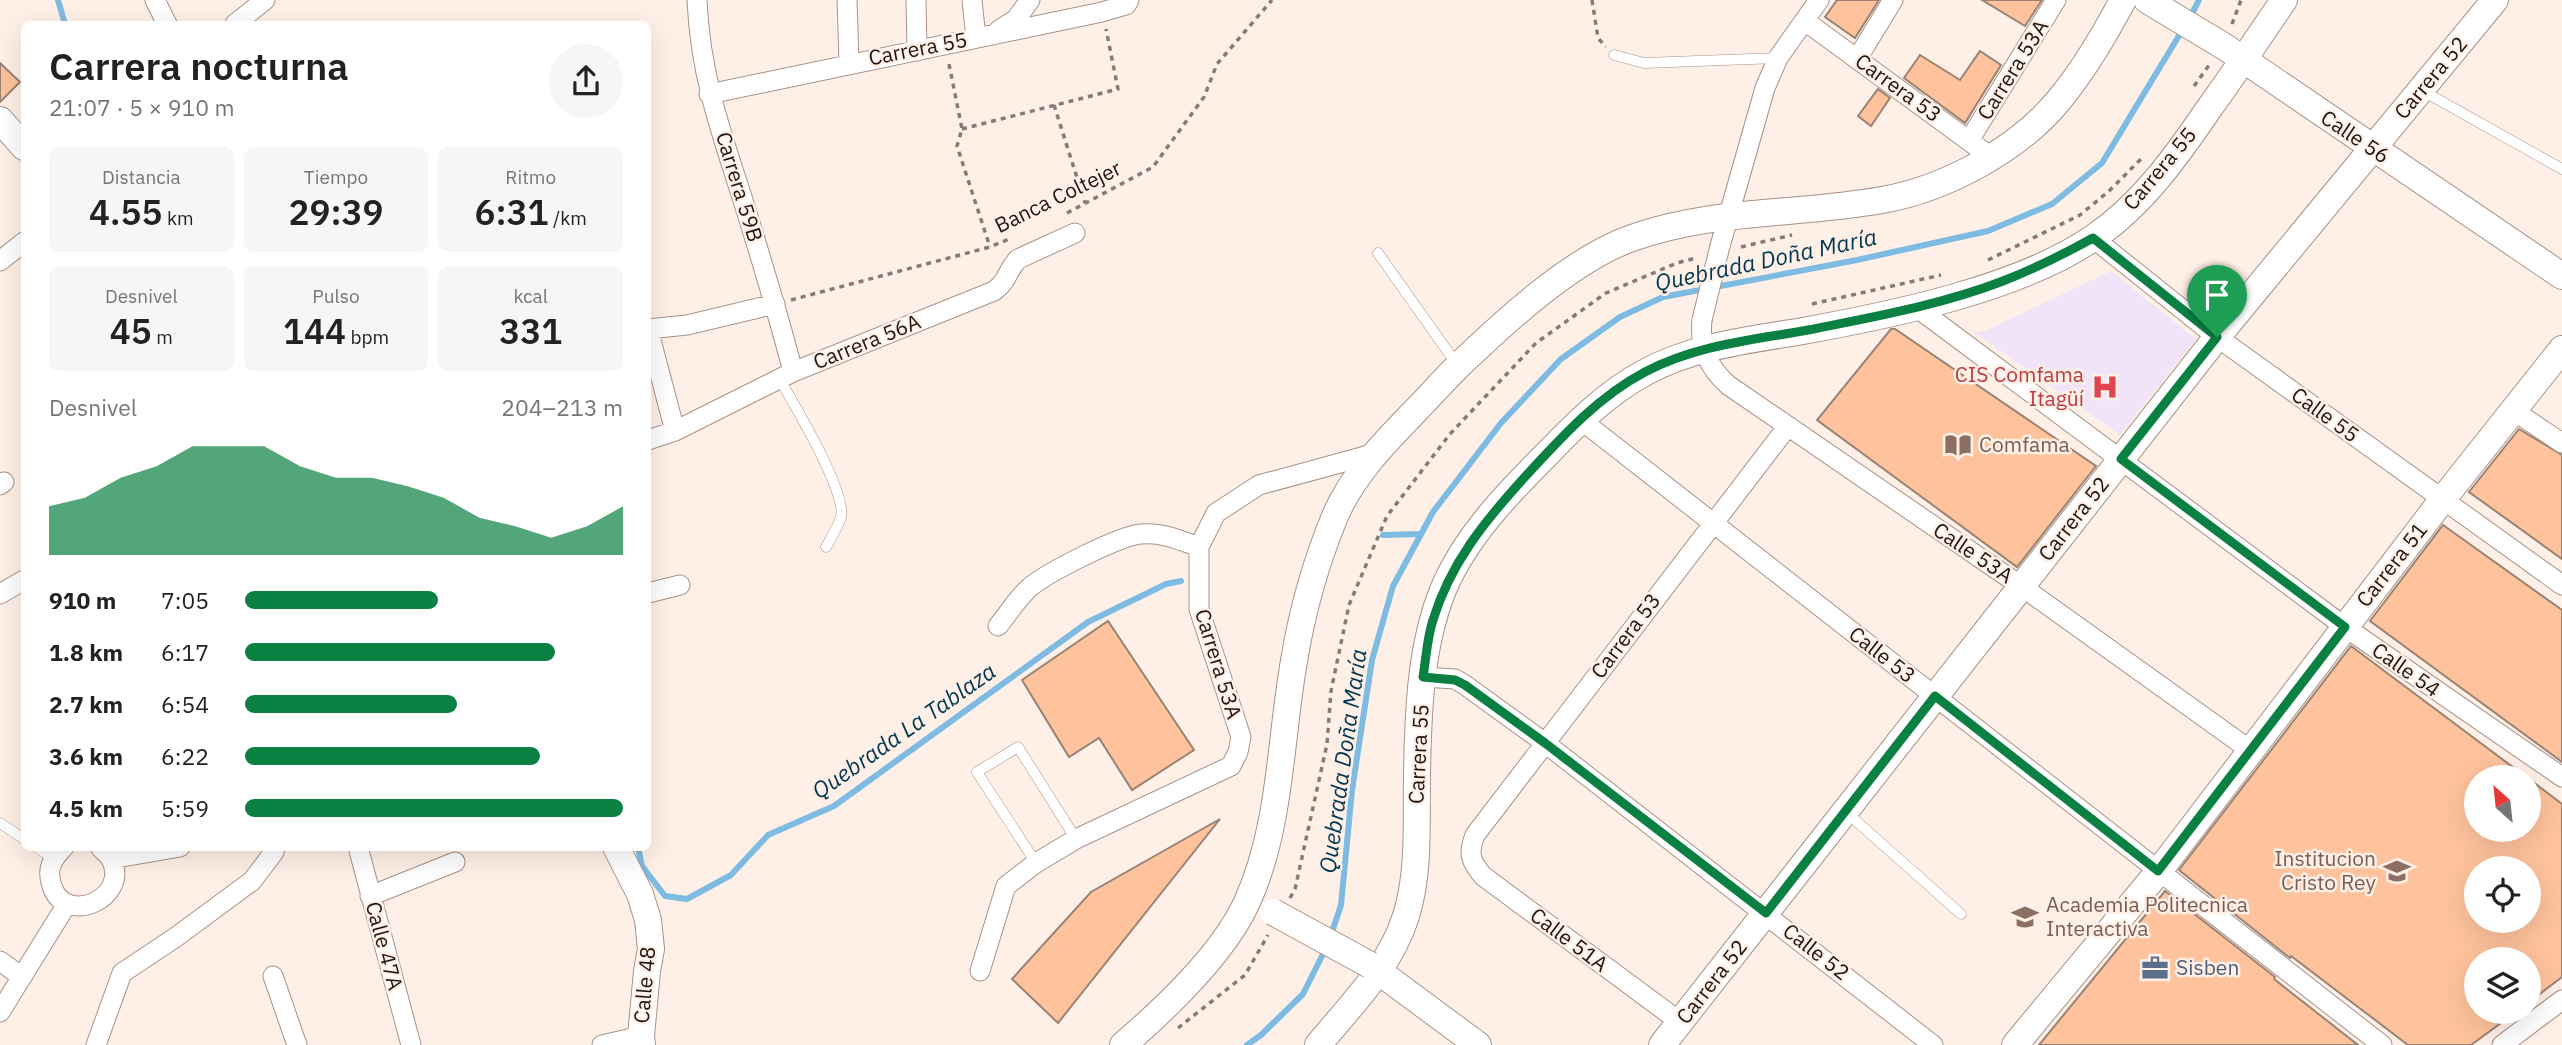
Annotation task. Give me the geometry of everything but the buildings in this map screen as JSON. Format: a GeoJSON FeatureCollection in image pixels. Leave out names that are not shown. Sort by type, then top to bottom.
{"type":"FeatureCollection","features":[{"type":"Feature","properties":{"kind":"street"},"geometry":{"type":"LineString","coordinates":[[155,0],[166,21]]}},
{"type":"Feature","properties":{"kind":"street"},"geometry":{"type":"LineString","coordinates":[[239,21],[265,0]]}},
{"type":"Feature","properties":{"kind":"street","name":"Carrera 59B"},"geometry":{"type":"LineString","coordinates":[[697,0],[699,40],[709,94],[775,304],[786,375]]}},
{"type":"Feature","properties":{"kind":"street"},"geometry":{"type":"LineString","coordinates":[[847,0],[849,63]]}},
{"type":"Feature","properties":{"kind":"street"},"geometry":{"type":"LineString","coordinates":[[916,0],[916,51]]}},
{"type":"Feature","properties":{"kind":"street"},"geometry":{"type":"LineString","coordinates":[[972,0],[983,37],[1016,19],[1030,0]]}},
{"type":"Feature","properties":{"kind":"street"},"geometry":{"type":"LineString","coordinates":[[1703,350],[1702,320],[1718,250],[1765,88],[1778,58],[1819,0]]}},
{"type":"Feature","properties":{"kind":"street"},"geometry":{"type":"LineString","coordinates":[[1857,59],[1894,0]]}},
{"type":"Feature","properties":{"kind":"street","name":"Carrera 53A"},"geometry":{"type":"LineString","coordinates":[[1970,139],[2056,0]]}},
{"type":"Feature","properties":{"kind":"street"},"geometry":{"type":"LineString","coordinates":[[1123,1045],[1211,958],[1247,902],[1260,867],[1276,792],[1294,661],[1309,593],[1336,515],[1373,454],[1459,366],[1556,281],[1593,256],[1631,238],[1727,216],[1881,201],[1923,191],[1991,157],[2058,101],[2123,0]]}},
{"type":"Feature","properties":{"kind":"street","name":"Carrera 55"},"geometry":{"type":"LineString","coordinates":[[1318,1045],[1395,944],[1406,916],[1416,853],[1418,749],[1423,677],[1432,623],[1445,586],[1464,551],[1490,515],[1581,420],[1612,393],[1645,372],[1681,356],[1703,350],[1916,307],[2000,282],[2048,262],[2093,238],[2148,189],[2179,152],[2226,49],[2284,0]]}},
{"type":"Feature","properties":{"kind":"street","name":"Carrera 52"},"geometry":{"type":"LineString","coordinates":[[1662,1045],[2217,337],[2495,0]]}},
{"type":"Feature","properties":{"kind":"street","name":"Carrera 55"},"geometry":{"type":"LineString","coordinates":[[709,94],[1102,12],[1128,2]]}},
{"type":"Feature","properties":{"kind":"street","name":"Calle 56"},"geometry":{"type":"LineString","coordinates":[[2153,3],[2226,49],[2562,276]]}},
{"type":"Feature","properties":{"kind":"street","name":"Carrera 53"},"geometry":{"type":"LineString","coordinates":[[1805,20],[1991,157]]}},
{"type":"Feature","properties":{"kind":"street"},"geometry":{"type":"LineString","coordinates":[[0,120],[21,144]]}},
{"type":"Feature","properties":{"kind":"street","name":"Carrera 56A"},"geometry":{"type":"LineString","coordinates":[[651,439],[675,430],[786,375],[994,291],[1006,282],[1013,264],[1018,259],[1075,233]]}},
{"type":"Feature","properties":{"kind":"street","name":"Calle 55"},"geometry":{"type":"LineString","coordinates":[[2093,238],[2217,337],[2562,585]]}},
{"type":"Feature","properties":{"kind":"street"},"geometry":{"type":"LineString","coordinates":[[0,261],[21,244]]}},
{"type":"Feature","properties":{"kind":"street"},"geometry":{"type":"LineString","coordinates":[[651,329],[687,326],[775,304]]}},
{"type":"Feature","properties":{"kind":"street","name":"Calle 54"},"geometry":{"type":"LineString","coordinates":[[1916,307],[2345,627],[2562,777]]}},
{"type":"Feature","properties":{"kind":"street"},"geometry":{"type":"LineString","coordinates":[[651,340],[675,430]]}},
{"type":"Feature","properties":{"kind":"street","name":"Carrera 51"},"geometry":{"type":"LineString","coordinates":[[2015,1045],[2158,871],[2443,499],[2562,349]]}},
{"type":"Feature","properties":{"kind":"street","name":"Calle 53A"},"geometry":{"type":"LineString","coordinates":[[1703,350],[1717,375],[1728,385],[2021,586],[2250,750]]}},
{"type":"Feature","properties":{"kind":"street"},"geometry":{"type":"LineString","coordinates":[[2514,411],[2562,443]]}},
{"type":"Feature","properties":{"kind":"street","name":"Calle 53"},"geometry":{"type":"LineString","coordinates":[[1581,420],[2382,1045]]}},
{"type":"Feature","properties":{"kind":"street","name":"Carrera 53"},"geometry":{"type":"LineString","coordinates":[[1469,850],[1475,835],[1788,426]]}},
{"type":"Feature","properties":{"kind":"street","name":"Carrera 53A"},"geometry":{"type":"LineString","coordinates":[[1076,839],[1231,766],[1238,752],[1241,737],[1199,609],[1199,547],[1216,513],[1259,485],[1373,454]]}},
{"type":"Feature","properties":{"kind":"street"},"geometry":{"type":"LineString","coordinates":[[998,626],[1028,589],[1048,574],[1096,550],[1140,533],[1169,536],[1199,547]]}},
{"type":"Feature","properties":{"kind":"street"},"geometry":{"type":"LineString","coordinates":[[0,594],[21,584]]}},
{"type":"Feature","properties":{"kind":"street"},"geometry":{"type":"LineString","coordinates":[[651,592],[680,585]]}},
{"type":"Feature","properties":{"kind":"street","name":"Calle 52"},"geometry":{"type":"LineString","coordinates":[[1423,677],[1455,680],[1465,685],[1545,743],[1933,1045]]}},
{"type":"Feature","properties":{"kind":"street"},"geometry":{"type":"LineString","coordinates":[[980,971],[1006,887],[1036,863],[1076,839]]}},
{"type":"Feature","properties":{"kind":"street","name":"Calle 51A"},"geometry":{"type":"LineString","coordinates":[[1469,850],[1473,864],[1483,876],[1680,1022]]}},
{"type":"Feature","properties":{"kind":"street"},"geometry":{"type":"LineString","coordinates":[[51,851],[48,875],[54,892],[67,904],[83,907],[98,902],[110,891],[114,875],[105,853],[130,851]]}},
{"type":"Feature","properties":{"kind":"street"},"geometry":{"type":"LineString","coordinates":[[96,1045],[122,972],[176,937],[252,881],[274,851]]}},
{"type":"Feature","properties":{"kind":"street","name":"Calle 47A"},"geometry":{"type":"LineString","coordinates":[[359,851],[411,1045]]}},
{"type":"Feature","properties":{"kind":"street","name":"Calle 48"},"geometry":{"type":"LineString","coordinates":[[618,851],[640,894],[648,920],[651,949],[641,1041]]}},
{"type":"Feature","properties":{"kind":"street"},"geometry":{"type":"LineString","coordinates":[[370,896],[455,862]]}},
{"type":"Feature","properties":{"kind":"street"},"geometry":{"type":"LineString","coordinates":[[1247,902],[1277,915],[1375,968],[1478,1045]]}},
{"type":"Feature","properties":{"kind":"street"},"geometry":{"type":"LineString","coordinates":[[0,1012],[67,904]]}},
{"type":"Feature","properties":{"kind":"street"},"geometry":{"type":"LineString","coordinates":[[0,961],[22,977]]}},
{"type":"Feature","properties":{"kind":"street"},"geometry":{"type":"LineString","coordinates":[[274,976],[297,1045]]}},
{"type":"Feature","properties":{"kind":"street"},"geometry":{"type":"LineString","coordinates":[[2502,1045],[2562,1000]]}},
{"type":"Feature","properties":{"kind":"street"},"geometry":{"type":"LineString","coordinates":[[602,1045],[641,1041]]}},
{"type":"Feature","properties":{"kind":"lane"},"geometry":{"type":"LineString","coordinates":[[1614,55],[1644,62],[1778,58]]}},
{"type":"Feature","properties":{"kind":"lane"},"geometry":{"type":"LineString","coordinates":[[2422,91],[2562,169]]}},
{"type":"Feature","properties":{"kind":"lane"},"geometry":{"type":"LineString","coordinates":[[1378,253],[1459,366]]}},
{"type":"Feature","properties":{"kind":"lane"},"geometry":{"type":"LineString","coordinates":[[786,375],[817,442],[840,503],[841,516],[826,547]]}},
{"type":"Feature","properties":{"kind":"lane"},"geometry":{"type":"LineString","coordinates":[[1036,863],[978,772],[1018,747],[1076,839]]}},
{"type":"Feature","properties":{"kind":"lane"},"geometry":{"type":"LineString","coordinates":[[1846,811],[1961,914]]}},
{"type":"Feature","properties":{"kind":"lane"},"geometry":{"type":"LineString","coordinates":[[0,823],[21,837]]}},
{"type":"Feature","properties":{"kind":"path","name":"Banca Coltejer"},"geometry":{"type":"LineString","coordinates":[[1058,218],[1153,167],[1203,97],[1217,64],[1272,0]]}},
{"type":"Feature","properties":{"kind":"path"},"geometry":{"type":"LineString","coordinates":[[1592,0],[1598,38],[1614,55]]}},
{"type":"Feature","properties":{"kind":"path"},"geometry":{"type":"LineString","coordinates":[[962,129],[1118,89],[1102,12]]}},
{"type":"Feature","properties":{"kind":"path"},"geometry":{"type":"LineString","coordinates":[[945,45],[962,129],[957,146],[990,247]]}},
{"type":"Feature","properties":{"kind":"path"},"geometry":{"type":"LineString","coordinates":[[2193,89],[2202,72],[2226,49]]}},
{"type":"Feature","properties":{"kind":"path"},"geometry":{"type":"LineString","coordinates":[[1054,105],[1086,204]]}},
{"type":"Feature","properties":{"kind":"path"},"geometry":{"type":"LineString","coordinates":[[1982,263],[2080,215],[2145,156]]}},
{"type":"Feature","properties":{"kind":"path"},"geometry":{"type":"LineString","coordinates":[[1177,1030],[1245,975],[1294,889],[1328,744],[1331,691],[1349,605],[1387,516],[1450,434],[1536,344],[1606,293],[1677,263],[1718,250],[1798,234]]}},
{"type":"Feature","properties":{"kind":"path","name":"Banca Coltejer"},"geometry":{"type":"LineString","coordinates":[[775,304],[990,247],[1014,238]]}},
{"type":"Feature","properties":{"kind":"path"},"geometry":{"type":"LineString","coordinates":[[1807,305],[1952,272]]}},
{"type":"Feature","properties":{"kind":"shaded area","name":"CIS Comfama Itagüí"},"geometry":{"type":"Polygon","coordinates":[[[2111,271],[2196,339],[2120,435],[1974,332],[1985,331],[2111,271]]]}},
{"type":"Feature","properties":{"kind":"waterway","name":"Quebrada La Tablaza"},"geometry":{"type":"LineString","coordinates":[[58,0],[64,21]]}},
{"type":"Feature","properties":{"kind":"waterway","name":"Quebrada Doña María"},"geometry":{"type":"LineString","coordinates":[[2189,19],[2199,0]]}},
{"type":"Feature","properties":{"kind":"waterway","name":"Quebrada Doña María"},"geometry":{"type":"LineString","coordinates":[[1331,935],[1341,905],[1352,790],[1372,660],[1393,586],[1433,512],[1501,423],[1561,359],[1620,317],[1663,297],[1857,260],[1988,231],[2052,204],[2102,163],[2183,29]]}},
{"type":"Feature","properties":{"kind":"waterway","name":"Quebrada La Tablaza"},"geometry":{"type":"LineString","coordinates":[[1383,535],[1421,534]]}},
{"type":"Feature","properties":{"kind":"waterway","name":"Quebrada La Tablaza"},"geometry":{"type":"LineString","coordinates":[[639,851],[642,866],[665,896],[687,899],[731,875],[768,835],[834,806],[1088,622],[1166,584],[1181,581]]}},
{"type":"Feature","properties":{"kind":"waterway","name":"Quebrada Doña María"},"geometry":{"type":"LineString","coordinates":[[1247,1045],[1303,994],[1326,948]]}},
{"type":"Feature","properties":{"kind":"place","name":"CIS Comfama Itagüí"},"geometry":{"type":"Point","coordinates":[2105,387]}},
{"type":"Feature","properties":{"kind":"place","name":"Comfama"},"geometry":{"type":"Point","coordinates":[1958,445]}},
{"type":"Feature","properties":{"kind":"place","name":"Institucion Cristo Rey"},"geometry":{"type":"Point","coordinates":[2397,871]}},
{"type":"Feature","properties":{"kind":"place","name":"Academia Politecnica Interactiva"},"geometry":{"type":"Point","coordinates":[2025,917]}},
{"type":"Feature","properties":{"kind":"place","name":"Sisben"},"geometry":{"type":"Point","coordinates":[2155,968]}},
{"type":"Feature","properties":{"kind":"route"},"geometry":{"type":"LineString","coordinates":[[2093,238],[2217,337],[2121,459],[2345,627],[2158,871],[1935,696],[1766,913],[1465,685],[1441,677],[1423,677],[1432,623],[1445,586],[1464,551],[1490,515],[1544,456],[1612,393],[1645,372],[1681,356],[1724,344],[1916,307],[2000,282],[2048,262],[2093,238]]}}]}
